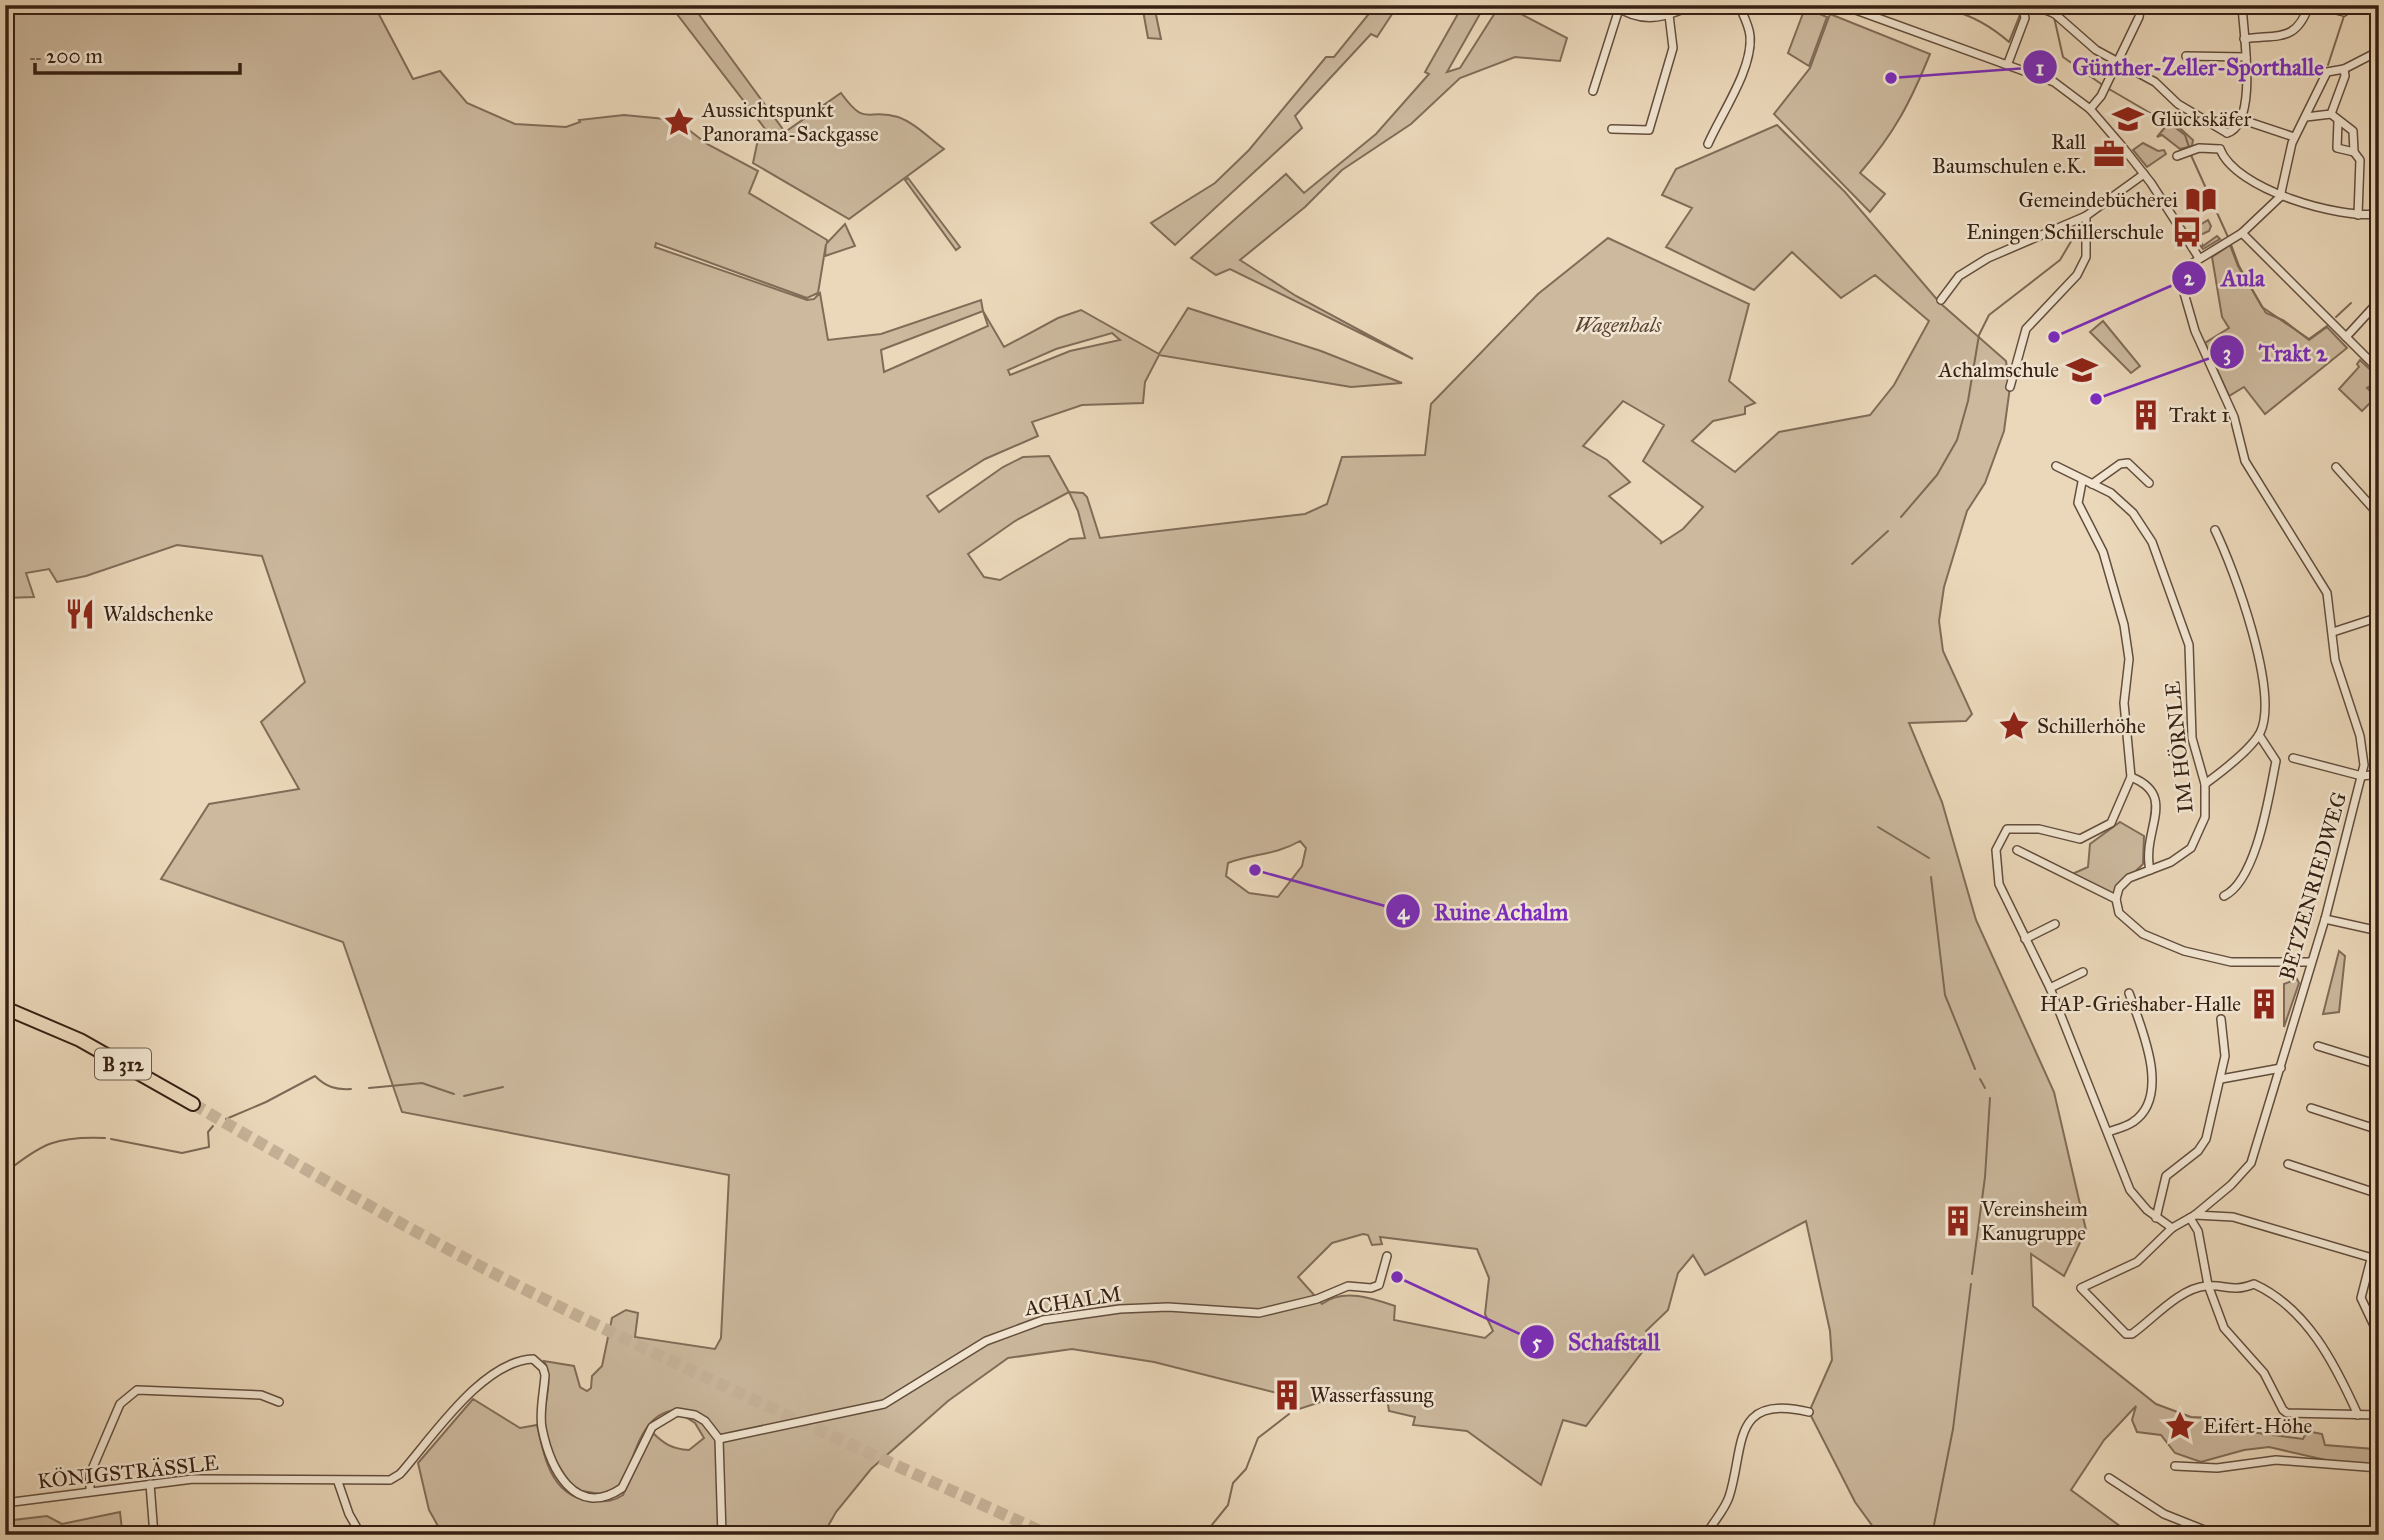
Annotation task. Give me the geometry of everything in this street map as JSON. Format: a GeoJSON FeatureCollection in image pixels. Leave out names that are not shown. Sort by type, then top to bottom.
{"type":"FeatureCollection","features":[{"type":"Feature","properties":{"kind":"main road","name":"B 312"},"geometry":{"type":"LineString","coordinates":[[5,1008],[80,1040],[193,1104]]}},
{"type":"Feature","properties":{"kind":"street"},"geometry":{"type":"LineString","coordinates":[[1593,90],[1617,7],[1644,19],[1669,15],[1693,5]]}},
{"type":"Feature","properties":{"kind":"street"},"geometry":{"type":"LineString","coordinates":[[1708,144],[1734,92],[1750,46],[1749,31],[1739,5]]}},
{"type":"Feature","properties":{"kind":"street"},"geometry":{"type":"LineString","coordinates":[[1842,5],[1890,25],[2008,63],[2054,82],[2090,109],[2144,174],[2199,258],[2242,233],[2280,197],[2294,137],[2327,72],[2344,69],[2379,51]]}},
{"type":"Feature","properties":{"kind":"street"},"geometry":{"type":"LineString","coordinates":[[2090,109],[2101,96],[2139,18],[2141,5]]}},
{"type":"Feature","properties":{"kind":"street"},"geometry":{"type":"LineString","coordinates":[[2220,149],[2227,133],[2233,131],[2240,119],[2247,95],[2242,5]]}},
{"type":"Feature","properties":{"kind":"street"},"geometry":{"type":"LineString","coordinates":[[2244,39],[2287,36],[2296,31],[2309,5]]}},
{"type":"Feature","properties":{"kind":"street"},"geometry":{"type":"LineString","coordinates":[[2316,5],[2343,12]]}},
{"type":"Feature","properties":{"kind":"street"},"geometry":{"type":"LineString","coordinates":[[2008,63],[2025,18],[2023,7],[2037,6],[2055,14],[2096,50],[2155,82],[2178,104],[2227,133]]}},
{"type":"Feature","properties":{"kind":"street"},"geometry":{"type":"LineString","coordinates":[[1612,129],[1649,130],[1674,48],[1669,15]]}},
{"type":"Feature","properties":{"kind":"street"},"geometry":{"type":"LineString","coordinates":[[2186,56],[2246,57]]}},
{"type":"Feature","properties":{"kind":"street"},"geometry":{"type":"LineString","coordinates":[[2331,114],[2345,76],[2344,69]]}},
{"type":"Feature","properties":{"kind":"street"},"geometry":{"type":"LineString","coordinates":[[2306,117],[2331,114]]}},
{"type":"Feature","properties":{"kind":"street"},"geometry":{"type":"LineString","coordinates":[[2331,114],[2353,131],[2354,152],[2360,160],[2358,215]]}},
{"type":"Feature","properties":{"kind":"street"},"geometry":{"type":"LineString","coordinates":[[2240,119],[2294,137]]}},
{"type":"Feature","properties":{"kind":"street"},"geometry":{"type":"LineString","coordinates":[[2338,121],[2337,148],[2354,152]]}},
{"type":"Feature","properties":{"kind":"street"},"geometry":{"type":"LineString","coordinates":[[2177,156],[2191,150],[2220,149]]}},
{"type":"Feature","properties":{"kind":"street"},"geometry":{"type":"LineString","coordinates":[[2220,149],[2226,158],[2252,181],[2280,197],[2337,213],[2379,214]]}},
{"type":"Feature","properties":{"kind":"street"},"geometry":{"type":"LineString","coordinates":[[1941,300],[1959,276],[1988,258],[2087,216],[2144,174]]}},
{"type":"Feature","properties":{"kind":"street"},"geometry":{"type":"LineString","coordinates":[[2010,387],[2026,329],[2077,275],[2085,257],[2087,216]]}},
{"type":"Feature","properties":{"kind":"street"},"geometry":{"type":"LineString","coordinates":[[2242,233],[2379,370]]}},
{"type":"Feature","properties":{"kind":"street","name":"BETZENRIEDWEG"},"geometry":{"type":"LineString","coordinates":[[2199,258],[2188,266],[2182,276],[2190,317],[2234,417],[2245,461],[2324,586],[2330,604],[2335,660],[2362,749],[2362,776],[2325,919],[2251,1163],[2192,1217],[2172,1228],[2137,1262],[2081,1288],[2120,1328],[2132,1334],[2192,1289],[2208,1285]]}},
{"type":"Feature","properties":{"kind":"street"},"geometry":{"type":"LineString","coordinates":[[2346,337],[2379,301]]}},
{"type":"Feature","properties":{"kind":"street"},"geometry":{"type":"LineString","coordinates":[[2092,484],[2120,464],[2127,463],[2149,483]]}},
{"type":"Feature","properties":{"kind":"street","name":"IM HÖRNLE"},"geometry":{"type":"LineString","coordinates":[[2056,466],[2082,482],[2111,493],[2133,513],[2152,542],[2189,645],[2192,738],[2205,785],[2205,817],[2200,834],[2191,848],[2171,862],[2129,878],[2119,888],[2116,899]]}},
{"type":"Feature","properties":{"kind":"street"},"geometry":{"type":"LineString","coordinates":[[2336,467],[2379,515]]}},
{"type":"Feature","properties":{"kind":"street"},"geometry":{"type":"LineString","coordinates":[[2082,482],[2078,503],[2103,552],[2124,625],[2129,659],[2124,703],[2131,777],[2111,823],[2080,839],[2039,829],[2007,829],[1996,850],[1999,884],[2050,988],[2130,1190],[2156,1217],[2172,1228]]}},
{"type":"Feature","properties":{"kind":"street"},"geometry":{"type":"LineString","coordinates":[[2205,785],[2259,735],[2264,722],[2263,683],[2256,646],[2232,564],[2215,530]]}},
{"type":"Feature","properties":{"kind":"street"},"geometry":{"type":"LineString","coordinates":[[2333,632],[2379,617]]}},
{"type":"Feature","properties":{"kind":"street"},"geometry":{"type":"LineString","coordinates":[[2224,896],[2244,878],[2270,790],[2276,761],[2259,735]]}},
{"type":"Feature","properties":{"kind":"street"},"geometry":{"type":"LineString","coordinates":[[2293,758],[2362,776],[2379,774]]}},
{"type":"Feature","properties":{"kind":"street"},"geometry":{"type":"LineString","coordinates":[[2131,777],[2152,790],[2157,802],[2146,851],[2150,870]]}},
{"type":"Feature","properties":{"kind":"street"},"geometry":{"type":"LineString","coordinates":[[2017,850],[2116,899],[2119,914],[2128,924],[2143,934],[2184,951],[2231,962],[2311,961]]}},
{"type":"Feature","properties":{"kind":"street"},"geometry":{"type":"LineString","coordinates":[[2325,919],[2379,931]]}},
{"type":"Feature","properties":{"kind":"street"},"geometry":{"type":"LineString","coordinates":[[2025,939],[2054,924]]}},
{"type":"Feature","properties":{"kind":"street"},"geometry":{"type":"LineString","coordinates":[[2050,988],[2082,972]]}},
{"type":"Feature","properties":{"kind":"street"},"geometry":{"type":"LineString","coordinates":[[2108,1132],[2134,1122],[2149,1104],[2153,1083],[2129,993]]}},
{"type":"Feature","properties":{"kind":"street"},"geometry":{"type":"LineString","coordinates":[[2156,1217],[2166,1176],[2197,1151],[2206,1139],[2225,1056],[2221,1019]]}},
{"type":"Feature","properties":{"kind":"street"},"geometry":{"type":"LineString","coordinates":[[2318,1046],[2379,1065]]}},
{"type":"Feature","properties":{"kind":"street"},"geometry":{"type":"LineString","coordinates":[[2221,1079],[2281,1068]]}},
{"type":"Feature","properties":{"kind":"street"},"geometry":{"type":"LineString","coordinates":[[2311,1108],[2379,1130]]}},
{"type":"Feature","properties":{"kind":"street"},"geometry":{"type":"LineString","coordinates":[[2288,1164],[2379,1194]]}},
{"type":"Feature","properties":{"kind":"street"},"geometry":{"type":"LineString","coordinates":[[2379,1336],[2361,1298],[2375,1259],[2233,1217],[2192,1217],[2199,1231],[2208,1285],[2224,1328],[2256,1362],[2287,1413],[2379,1415]]}},
{"type":"Feature","properties":{"kind":"street","name":"ACHALM"},"geometry":{"type":"LineString","coordinates":[[719,1439],[884,1404],[986,1341],[1043,1320],[1120,1309],[1168,1307],[1259,1313],[1278,1311],[1348,1286],[1371,1289],[1379,1285],[1387,1256]]}},
{"type":"Feature","properties":{"kind":"street"},"geometry":{"type":"LineString","coordinates":[[2208,1285],[2239,1290],[2254,1284],[2272,1292],[2291,1307],[2325,1349],[2358,1415]]}},
{"type":"Feature","properties":{"kind":"street","name":"KÖNIGSTRÄSSLE"},"geometry":{"type":"LineString","coordinates":[[5,1503],[193,1479],[383,1482],[395,1477],[482,1382],[508,1364],[520,1360],[533,1359],[543,1368],[541,1426],[564,1484],[581,1496],[601,1497],[622,1488],[647,1432],[666,1416],[677,1412],[695,1415],[705,1421],[719,1439]]}},
{"type":"Feature","properties":{"kind":"street"},"geometry":{"type":"LineString","coordinates":[[90,1491],[90,1475],[120,1404],[137,1390],[261,1395],[279,1402]]}},
{"type":"Feature","properties":{"kind":"street"},"geometry":{"type":"LineString","coordinates":[[1706,1535],[1728,1499],[1738,1445],[1752,1419],[1781,1407],[1809,1412]]}},
{"type":"Feature","properties":{"kind":"street"},"geometry":{"type":"LineString","coordinates":[[719,1439],[722,1535]]}},
{"type":"Feature","properties":{"kind":"street"},"geometry":{"type":"LineString","coordinates":[[2175,1466],[2217,1468],[2276,1460],[2379,1468]]}},
{"type":"Feature","properties":{"kind":"street"},"geometry":{"type":"LineString","coordinates":[[2109,1478],[2164,1514],[2217,1535]]}},
{"type":"Feature","properties":{"kind":"street"},"geometry":{"type":"LineString","coordinates":[[338,1482],[349,1514],[361,1535]]}},
{"type":"Feature","properties":{"kind":"street"},"geometry":{"type":"LineString","coordinates":[[150,1484],[154,1535]]}},
{"type":"Feature","properties":{"kind":"green space","name":"Wagenhals"},"geometry":{"type":"Polygon","coordinates":[[[5,5],[374,5],[413,79],[440,71],[467,103],[515,124],[566,127],[580,122],[579,120],[624,115],[676,120],[707,144],[758,171],[749,193],[827,240],[827,243],[845,224],[855,246],[825,256],[826,244],[818,293],[807,298],[656,243],[655,247],[807,300],[814,299],[820,293],[828,340],[881,334],[981,300],[983,311],[1004,347],[1058,318],[1081,310],[1159,354],[1188,308],[1321,351],[1402,383],[1351,387],[1159,355],[1145,382],[1143,403],[1082,405],[1032,422],[1038,436],[985,459],[927,496],[939,512],[1003,467],[1023,457],[1049,456],[1069,492],[1083,493],[1087,497],[1100,538],[1305,514],[1327,504],[1342,457],[1425,455],[1431,404],[1538,294],[1608,238],[1749,304],[1729,381],[1755,403],[1745,407],[1745,414],[1713,421],[1692,441],[1735,472],[1779,432],[1870,415],[1894,385],[1929,321],[1875,275],[1841,298],[1792,252],[1754,290],[1666,247],[1692,208],[1662,195],[1676,169],[1777,125],[1845,192],[1940,303],[2006,361],[2010,387],[2004,431],[1985,483],[1967,511],[1944,587],[1939,621],[1943,651],[1972,714],[1966,721],[1909,723],[1942,802],[1976,920],[2054,1092],[2086,1230],[2064,1276],[2031,1254],[2033,1306],[2156,1404],[2191,1417],[2213,1418],[2228,1423],[2237,1421],[2251,1432],[2303,1439],[2307,1431],[2322,1434],[2325,1445],[2374,1449],[2379,1454],[2379,1467],[2330,1461],[2269,1447],[2244,1450],[2201,1462],[2175,1453],[2161,1435],[2137,1432],[2132,1420],[2136,1406],[2104,1440],[2071,1490],[2132,1535],[1879,1535],[1855,1502],[1809,1412],[1832,1360],[1830,1331],[1806,1221],[1705,1275],[1693,1255],[1678,1273],[1668,1310],[1646,1331],[1649,1343],[1586,1426],[1563,1420],[1541,1485],[1467,1431],[1413,1425],[1415,1417],[1389,1411],[1387,1398],[1345,1394],[1296,1410],[1293,1397],[1154,1362],[1072,1349],[1008,1358],[948,1401],[871,1469],[836,1512],[823,1535],[443,1535],[429,1510],[418,1463],[473,1399],[520,1428],[537,1425],[553,1476],[570,1494],[581,1499],[607,1501],[623,1495],[652,1432],[669,1445],[689,1450],[704,1438],[695,1423],[684,1416],[686,1410],[671,1411],[659,1416],[642,1435],[621,1487],[600,1494],[576,1490],[556,1460],[546,1435],[548,1376],[544,1361],[574,1366],[580,1387],[587,1391],[591,1388],[592,1376],[602,1366],[612,1318],[626,1310],[638,1313],[635,1337],[715,1349],[721,1338],[729,1175],[402,1112],[343,942],[161,879],[209,804],[299,789],[261,722],[305,682],[262,556],[177,545],[86,576],[57,582],[49,569],[26,573],[34,597],[5,598],[5,5]],[[983,311],[881,350],[884,372],[988,326],[983,311]],[[1112,333],[1056,349],[1008,370],[1010,375],[1070,351],[1120,340],[1112,333]],[[1623,401],[1583,446],[1607,460],[1630,482],[1609,496],[1662,542],[1660,544],[1683,529],[1703,507],[1643,461],[1664,425],[1623,401]],[[1069,492],[1015,521],[968,554],[984,577],[1000,580],[1070,539],[1085,538],[1078,511],[1069,492]],[[1300,841],[1228,863],[1226,876],[1249,893],[1278,897],[1302,866],[1306,848],[1300,841]],[[1363,1234],[1332,1243],[1298,1277],[1322,1304],[1339,1296],[1358,1296],[1395,1306],[1394,1320],[1485,1338],[1493,1331],[1485,1314],[1489,1278],[1477,1249],[1380,1237],[1382,1244],[1372,1245],[1368,1235],[1363,1234]]]}},
{"type":"Feature","properties":{"kind":"green space"},"geometry":{"type":"Polygon","coordinates":[[[670,5],[692,5],[785,132],[841,93],[856,111],[867,115],[898,117],[944,149],[849,219],[753,163],[757,144],[766,130],[670,5]]]}},
{"type":"Feature","properties":{"kind":"green space"},"geometry":{"type":"Polygon","coordinates":[[[1142,5],[1154,5],[1161,39],[1148,38],[1142,5]]]}},
{"type":"Feature","properties":{"kind":"green space"},"geometry":{"type":"Polygon","coordinates":[[[1376,5],[1398,5],[1377,37],[1371,34],[1295,116],[1302,128],[1175,245],[1151,223],[1215,183],[1249,150],[1326,57],[1334,57],[1376,5]]]}},
{"type":"Feature","properties":{"kind":"green space"},"geometry":{"type":"Polygon","coordinates":[[[1463,5],[1485,5],[1447,72],[1460,68],[1500,5],[1523,5],[1521,14],[1567,38],[1560,61],[1515,57],[1460,78],[1411,124],[1342,170],[1305,207],[1240,260],[1296,296],[1413,359],[1230,269],[1216,275],[1191,258],[1286,174],[1304,193],[1376,134],[1429,74],[1425,72],[1463,5]]]}},
{"type":"Feature","properties":{"kind":"green space"},"geometry":{"type":"Polygon","coordinates":[[[1805,8],[1827,17],[1809,66],[1788,53],[1805,8]]]}},
{"type":"Feature","properties":{"kind":"green space"},"geometry":{"type":"Polygon","coordinates":[[[1830,14],[1930,54],[1901,116],[1860,173],[1885,194],[1870,212],[1774,114],[1810,68],[1830,14]]]}},
{"type":"Feature","properties":{"kind":"green space"},"geometry":{"type":"Polygon","coordinates":[[[2171,120],[2193,140],[2192,146],[2180,149],[2162,135],[2157,137],[2171,120]]]}},
{"type":"Feature","properties":{"kind":"green space"},"geometry":{"type":"Polygon","coordinates":[[[2143,143],[2158,151],[2164,150],[2166,154],[2147,167],[2133,150],[2143,143]]]}},
{"type":"Feature","properties":{"kind":"green space"},"geometry":{"type":"Polygon","coordinates":[[[908,178],[960,247],[956,250],[905,180],[908,178]]]}},
{"type":"Feature","properties":{"kind":"green space"},"geometry":{"type":"Polygon","coordinates":[[[2208,220],[2211,226],[2209,231],[2198,236],[2203,246],[2217,236],[2220,239],[2203,249],[2189,232],[2208,220]]]}},
{"type":"Feature","properties":{"kind":"green space"},"geometry":{"type":"Polygon","coordinates":[[[2230,245],[2238,266],[2266,313],[2283,320],[2309,340],[2327,327],[2347,348],[2265,414],[2244,387],[2229,396],[2205,343],[2229,328],[2222,317],[2212,257],[2230,245]]]}},
{"type":"Feature","properties":{"kind":"green space"},"geometry":{"type":"Polygon","coordinates":[[[2103,321],[2140,366],[2131,373],[2090,332],[2103,321]]]}},
{"type":"Feature","properties":{"kind":"green space"},"geometry":{"type":"Polygon","coordinates":[[[2360,360],[2379,378],[2374,390],[2370,386],[2367,388],[2376,397],[2362,411],[2339,389],[2359,367],[2357,364],[2360,360]]]}},
{"type":"Feature","properties":{"kind":"green space"},"geometry":{"type":"Polygon","coordinates":[[[2120,822],[2144,836],[2143,864],[2112,894],[2072,874],[2088,867],[2090,844],[2120,822]]]}},
{"type":"Feature","properties":{"kind":"green space"},"geometry":{"type":"Polygon","coordinates":[[[2339,951],[2345,956],[2339,1012],[2323,1014],[2339,951]]]}},
{"type":"Feature","properties":{"kind":"green space"},"geometry":{"type":"Polygon","coordinates":[[[2297,979],[2299,983],[2284,1027],[2284,984],[2297,979]]]}},
{"type":"Feature","properties":{"kind":"green space"},"geometry":{"type":"Polygon","coordinates":[[[120,1512],[122,1530],[109,1535],[5,1535],[5,1521],[47,1516],[62,1524],[120,1512]]]}},
{"type":"Feature","properties":{"kind":"waterway"},"geometry":{"type":"LineString","coordinates":[[1924,5],[1967,15],[2009,42],[2020,15]]}},
{"type":"Feature","properties":{"kind":"waterway"},"geometry":{"type":"LineString","coordinates":[[2036,11],[2054,17],[2063,57],[2104,86]]}},
{"type":"Feature","properties":{"kind":"waterway"},"geometry":{"type":"LineString","coordinates":[[2328,65],[2344,16]]}},
{"type":"Feature","properties":{"kind":"waterway"},"geometry":{"type":"LineString","coordinates":[[2109,89],[2176,128],[2185,135],[2189,147]]}},
{"type":"Feature","properties":{"kind":"waterway"},"geometry":{"type":"LineString","coordinates":[[2190,153],[2228,237]]}},
{"type":"Feature","properties":{"kind":"waterway"},"geometry":{"type":"LineString","coordinates":[[1901,517],[1937,475],[1957,440],[1968,401],[1979,335],[1989,315],[2060,260],[2079,228]]}},
{"type":"Feature","properties":{"kind":"waterway"},"geometry":{"type":"LineString","coordinates":[[2230,242],[2239,266],[2262,307],[2309,339],[2327,326]]}},
{"type":"Feature","properties":{"kind":"waterway"},"geometry":{"type":"LineString","coordinates":[[2336,317],[2351,303]]}},
{"type":"Feature","properties":{"kind":"waterway"},"geometry":{"type":"LineString","coordinates":[[1852,564],[1888,531]]}},
{"type":"Feature","properties":{"kind":"waterway"},"geometry":{"type":"LineString","coordinates":[[1878,827],[1929,858]]}},
{"type":"Feature","properties":{"kind":"waterway"},"geometry":{"type":"LineString","coordinates":[[1931,877],[1945,995],[1975,1069]]}},
{"type":"Feature","properties":{"kind":"waterway"},"geometry":{"type":"LineString","coordinates":[[226,1119],[315,1076],[332,1087],[351,1089]]}},
{"type":"Feature","properties":{"kind":"waterway"},"geometry":{"type":"LineString","coordinates":[[1980,1079],[1985,1088]]}},
{"type":"Feature","properties":{"kind":"waterway"},"geometry":{"type":"LineString","coordinates":[[369,1088],[422,1083],[454,1094]]}},
{"type":"Feature","properties":{"kind":"waterway"},"geometry":{"type":"LineString","coordinates":[[464,1096],[503,1087]]}},
{"type":"Feature","properties":{"kind":"waterway"},"geometry":{"type":"LineString","coordinates":[[1972,1274],[1985,1177],[1990,1098]]}},
{"type":"Feature","properties":{"kind":"waterway"},"geometry":{"type":"LineString","coordinates":[[111,1139],[182,1153],[209,1147],[208,1132],[213,1126]]}},
{"type":"Feature","properties":{"kind":"waterway"},"geometry":{"type":"LineString","coordinates":[[5,1173],[40,1148],[62,1140],[105,1138]]}},
{"type":"Feature","properties":{"kind":"waterway"},"geometry":{"type":"LineString","coordinates":[[1933,1530],[1953,1429],[1971,1284]]}},
{"type":"Feature","properties":{"kind":"waterway"},"geometry":{"type":"LineString","coordinates":[[1207,1531],[1228,1505],[1233,1483],[1246,1469],[1258,1438],[1289,1414]]}},
{"type":"Feature","properties":{"kind":"tunnel"},"geometry":{"type":"LineString","coordinates":[[193,1104],[496,1275],[730,1389],[1049,1535]]}},
{"type":"Feature","properties":{"kind":"place","name":"Günther-Zeller-Sporthalle"},"geometry":{"type":"Point","coordinates":[1891,78]}},
{"type":"Feature","properties":{"kind":"place","name":"Glückskäfer"},"geometry":{"type":"Point","coordinates":[2128,119]}},
{"type":"Feature","properties":{"kind":"place","name":"Aussichtspunkt Panorama-Sackgasse"},"geometry":{"type":"Point","coordinates":[679,122]}},
{"type":"Feature","properties":{"kind":"place","name":"Rall Baumschulen e.K."},"geometry":{"type":"Point","coordinates":[2109,154]}},
{"type":"Feature","properties":{"kind":"place","name":"Gemeindebücherei"},"geometry":{"type":"Point","coordinates":[2201,200]}},
{"type":"Feature","properties":{"kind":"place","name":"Eningen Schillerschule"},"geometry":{"type":"Point","coordinates":[2187,232]}},
{"type":"Feature","properties":{"kind":"place","name":"Aula"},"geometry":{"type":"Point","coordinates":[2054,337]}},
{"type":"Feature","properties":{"kind":"place","name":"Achalmschule"},"geometry":{"type":"Point","coordinates":[2082,370]}},
{"type":"Feature","properties":{"kind":"place","name":"Trakt 2"},"geometry":{"type":"Point","coordinates":[2096,399]}},
{"type":"Feature","properties":{"kind":"place","name":"Trakt 1"},"geometry":{"type":"Point","coordinates":[2146,415]}},
{"type":"Feature","properties":{"kind":"place","name":"Waldschenke"},"geometry":{"type":"Point","coordinates":[80,614]}},
{"type":"Feature","properties":{"kind":"place","name":"Schillerhöhe"},"geometry":{"type":"Point","coordinates":[2014,726]}},
{"type":"Feature","properties":{"kind":"place","name":"Ruine Achalm"},"geometry":{"type":"Point","coordinates":[1255,870]}},
{"type":"Feature","properties":{"kind":"place","name":"HAP-Grieshaber-Halle"},"geometry":{"type":"Point","coordinates":[2264,1004]}},
{"type":"Feature","properties":{"kind":"place","name":"Vereinsheim Kanugruppe"},"geometry":{"type":"Point","coordinates":[1958,1221]}},
{"type":"Feature","properties":{"kind":"place","name":"Schafstall"},"geometry":{"type":"Point","coordinates":[1397,1277]}},
{"type":"Feature","properties":{"kind":"place","name":"Wasserfassung"},"geometry":{"type":"Point","coordinates":[1287,1395]}},
{"type":"Feature","properties":{"kind":"place","name":"Eifert-Höhe"},"geometry":{"type":"Point","coordinates":[2180,1426]}}]}
